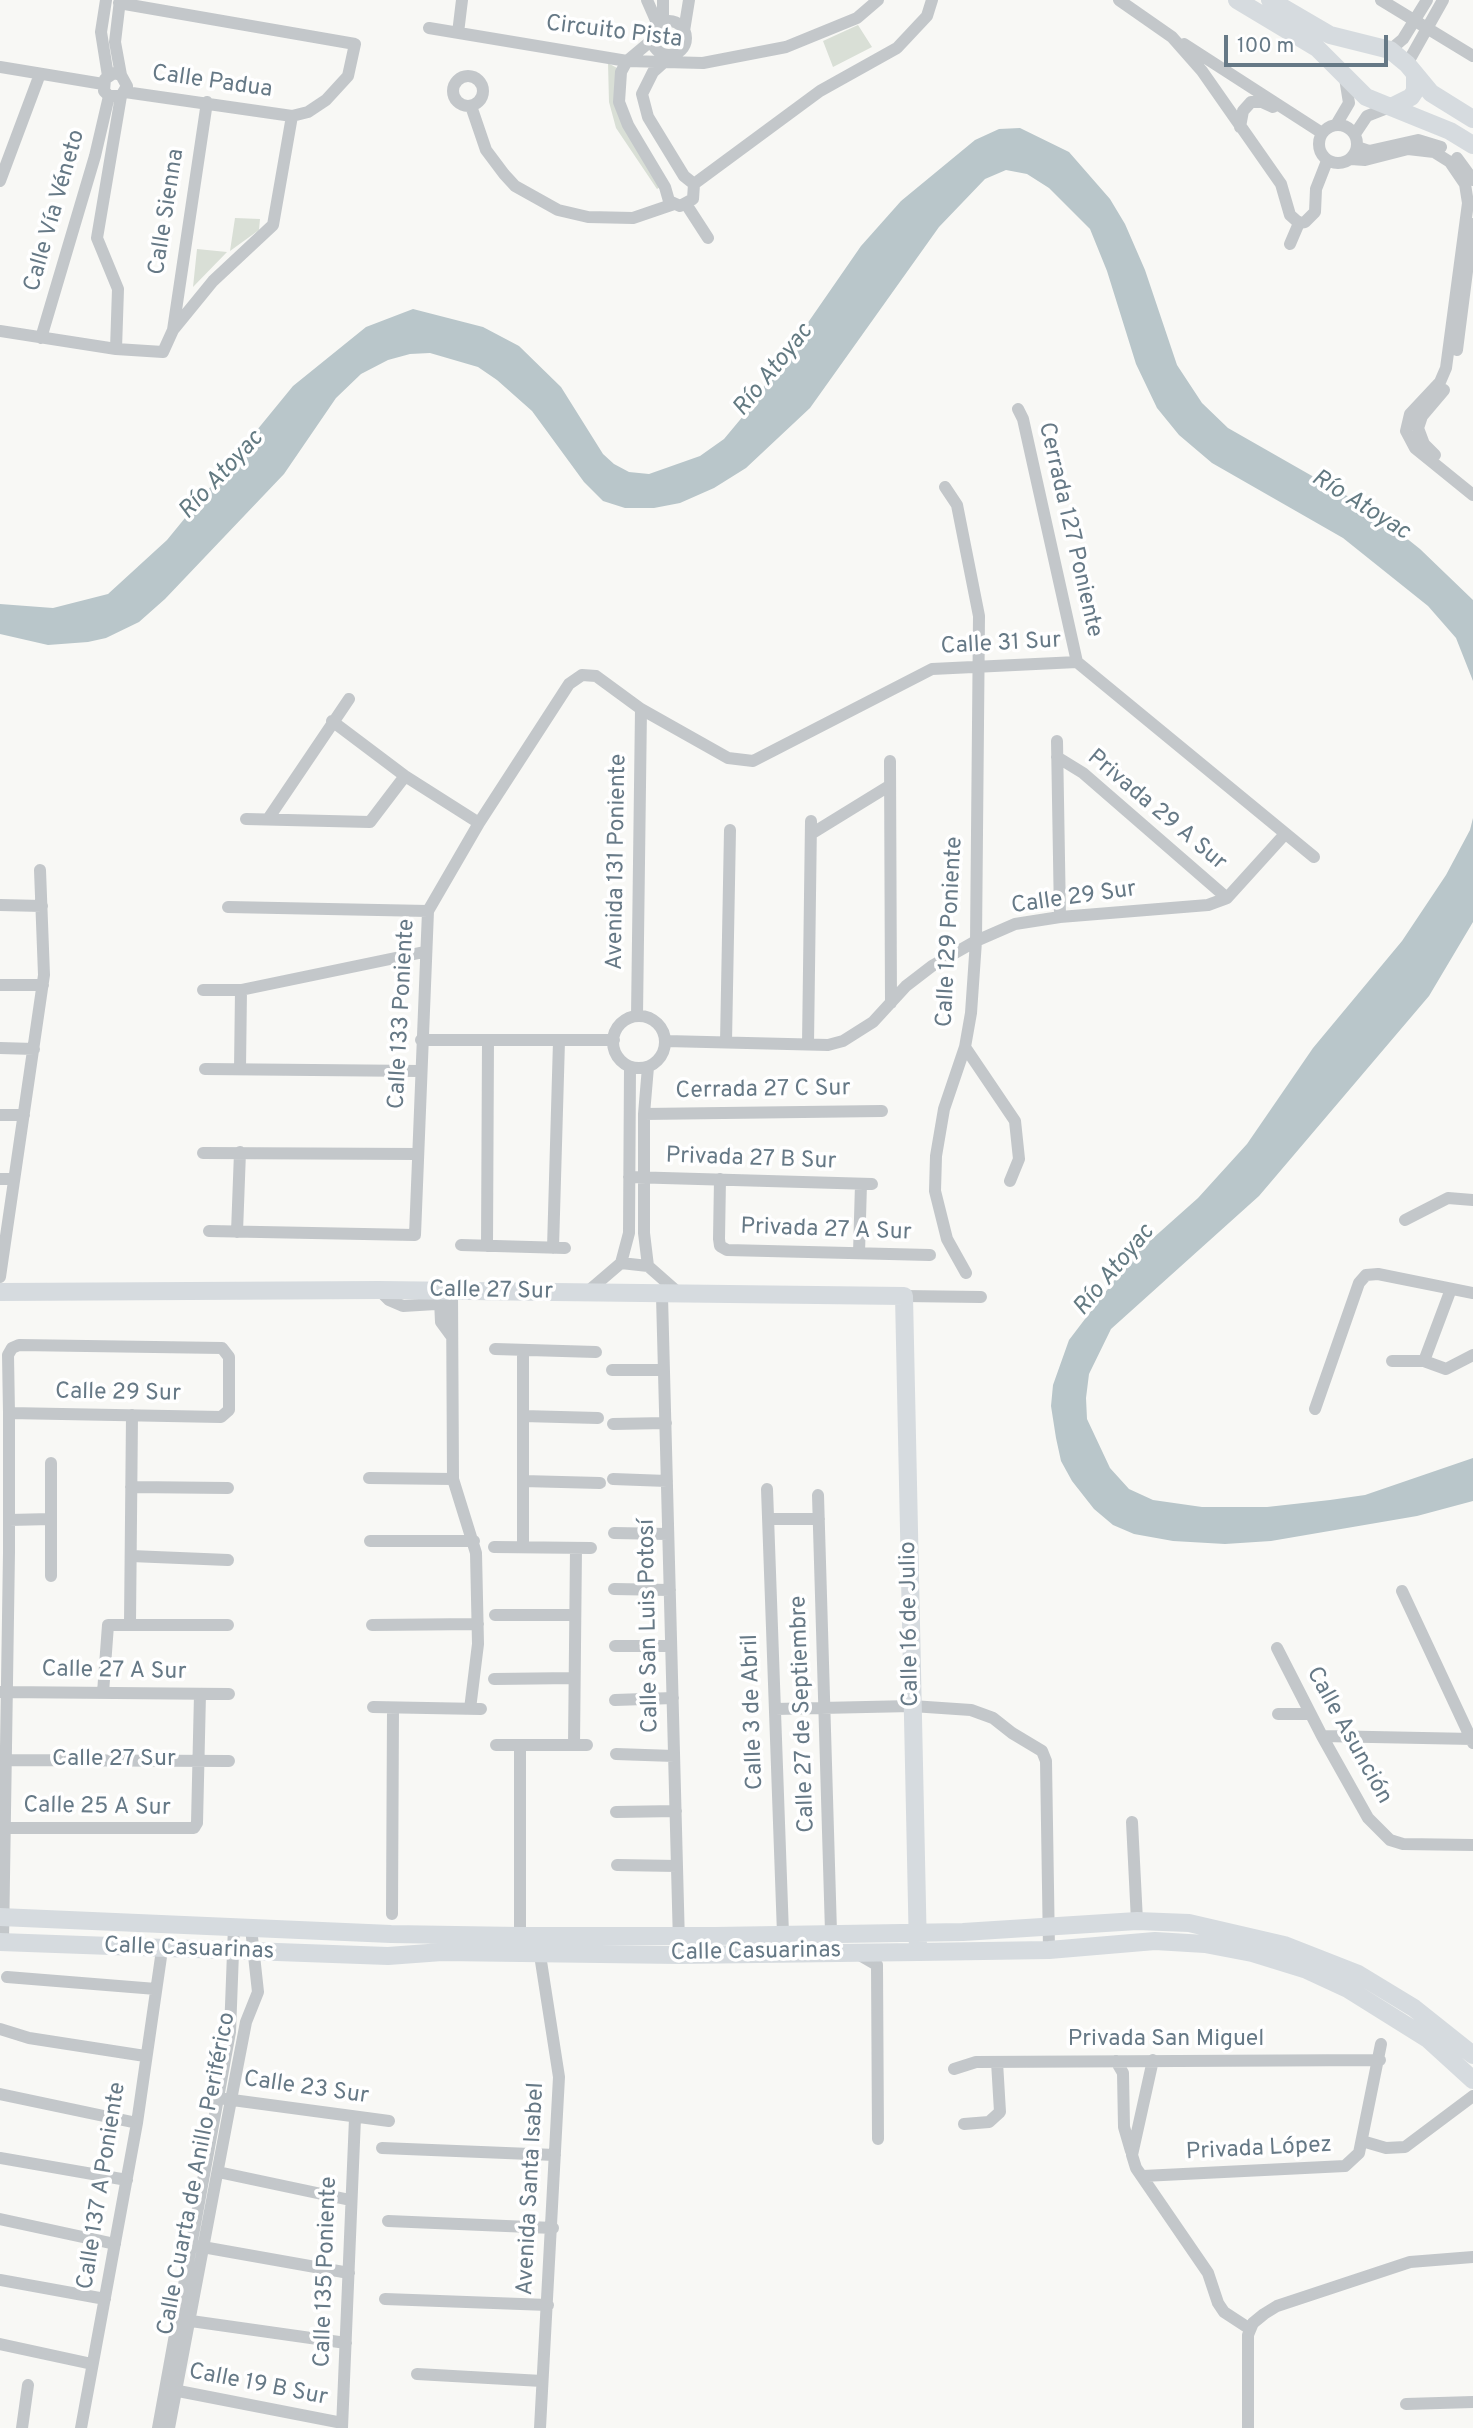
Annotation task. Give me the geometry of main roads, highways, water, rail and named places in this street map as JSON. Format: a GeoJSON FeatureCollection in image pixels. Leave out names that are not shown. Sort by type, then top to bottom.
{"type":"FeatureCollection","features":[{"type":"Feature","properties":{"kind":"main road"},"geometry":{"type":"LineString","coordinates":[[1237,0],[1317,48],[1366,97],[1450,131],[1473,145]]}},
{"type":"Feature","properties":{"kind":"main road"},"geometry":{"type":"LineString","coordinates":[[1270,0],[1321,32],[1363,46],[1390,50],[1432,93],[1473,119]]}},
{"type":"Feature","properties":{"kind":"main road"},"geometry":{"type":"LineString","coordinates":[[1345,78],[1347,58],[1363,46]]}},
{"type":"Feature","properties":{"kind":"main road"},"geometry":{"type":"LineString","coordinates":[[1391,107],[1411,97],[1415,91],[1411,69]]}},
{"type":"Feature","properties":{"kind":"main road","name":"Calle 27 Sur"},"geometry":{"type":"LineString","coordinates":[[0,1292],[379,1290],[446,1298],[585,1294],[904,1296]]}},
{"type":"Feature","properties":{"kind":"main road","name":"Calle 16 de Julio"},"geometry":{"type":"LineString","coordinates":[[904,1296],[918,1952]]}},
{"type":"Feature","properties":{"kind":"main road","name":"Calle Casuarinas"},"geometry":{"type":"LineString","coordinates":[[1,1917],[520,1936],[917,1932],[1049,1928],[1138,1921],[1189,1923],[1284,1945],[1323,1960],[1393,1994],[1473,2055]]}},
{"type":"Feature","properties":{"kind":"main road","name":"Calle Casuarinas"},"geometry":{"type":"LineString","coordinates":[[1,1942],[162,1950],[388,1956],[442,1952],[679,1955],[918,1952],[1049,1950],[1155,1941],[1205,1944],[1252,1953],[1307,1970],[1373,2002],[1428,2039],[1473,2080]]}},
{"type":"Feature","properties":{"kind":"water","name":"Río Atoyac"},"geometry":{"type":"Polygon","coordinates":[[[1020,128],[1069,152],[1110,199],[1125,224],[1145,270],[1177,365],[1202,403],[1228,428],[1370,509],[1420,549],[1473,600],[1473,681],[1456,638],[1428,606],[1343,538],[1212,463],[1179,435],[1157,408],[1136,364],[1107,271],[1090,229],[1049,188],[1027,174],[1006,170],[985,179],[939,227],[810,408],[746,468],[714,488],[680,503],[654,508],[625,508],[603,501],[584,482],[532,411],[497,380],[478,367],[430,353],[410,354],[388,360],[361,374],[336,398],[284,474],[165,599],[139,622],[106,638],[88,642],[48,645],[0,634],[0,604],[53,608],[108,594],[167,540],[293,386],[366,327],[413,309],[483,327],[519,346],[561,387],[603,454],[629,472],[649,474],[700,456],[724,439],[744,415],[861,246],[901,201],[975,140],[999,129],[1020,128]]]}},
{"type":"Feature","properties":{"kind":"water"},"geometry":{"type":"Polygon","coordinates":[[[1473,818],[1473,922],[1429,996],[1259,1196],[1111,1329],[1089,1374],[1086,1398],[1087,1419],[1110,1468],[1129,1489],[1153,1500],[1202,1507],[1267,1507],[1330,1500],[1365,1495],[1473,1458],[1473,1501],[1417,1516],[1271,1541],[1225,1544],[1173,1541],[1134,1534],[1113,1525],[1094,1509],[1072,1481],[1061,1461],[1051,1406],[1053,1385],[1069,1340],[1133,1256],[1198,1198],[1247,1144],[1313,1048],[1402,941],[1446,875],[1470,830],[1473,818]]]}}]}
